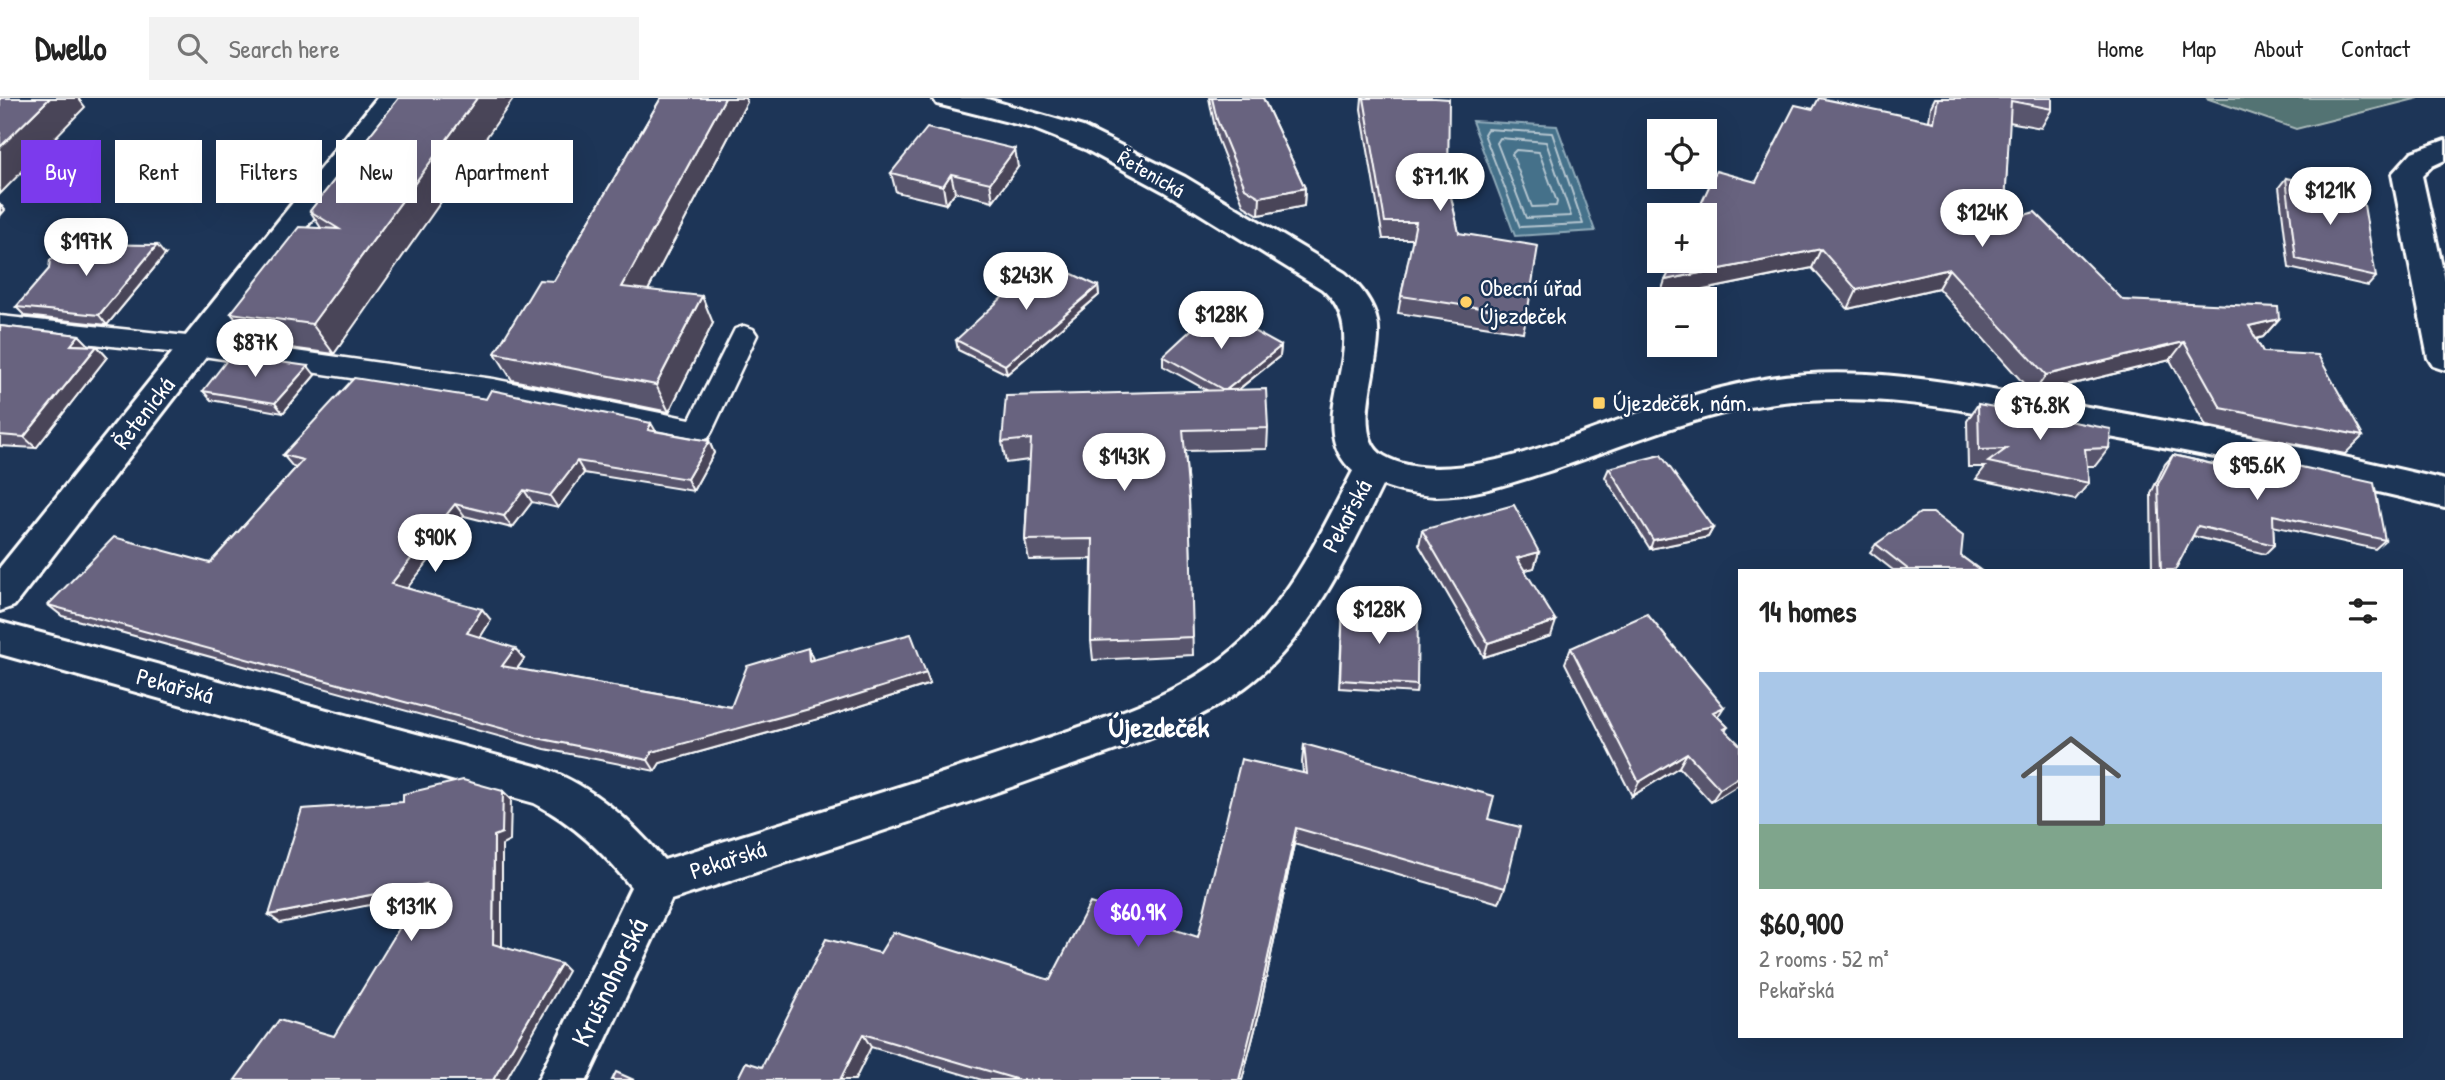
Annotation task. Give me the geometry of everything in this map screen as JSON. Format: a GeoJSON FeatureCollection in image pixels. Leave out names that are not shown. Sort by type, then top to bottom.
{"type":"FeatureCollection","features":[{"type":"Feature","properties":{"kind":"street","name":"Řetenická"},"geometry":{"type":"LineString","coordinates":[[0,596],[392,98]]}},
{"type":"Feature","properties":{"kind":"street","name":"Řetenická"},"geometry":{"type":"LineString","coordinates":[[947,98],[1045,123],[1115,153],[1247,228],[1339,285],[1354,302],[1361,326],[1351,416],[1351,445],[1355,454],[1373,468]]}},
{"type":"Feature","properties":{"kind":"street"},"geometry":{"type":"LineString","coordinates":[[2445,149],[2422,159],[2407,174],[2445,358]]}},
{"type":"Feature","properties":{"kind":"street"},"geometry":{"type":"LineString","coordinates":[[1373,468],[1421,482],[1476,479],[1749,394],[1822,385],[1890,388],[2230,445],[2445,494]]}},
{"type":"Feature","properties":{"kind":"street","name":"Pekařská"},"geometry":{"type":"LineString","coordinates":[[0,638],[542,787],[600,820],[621,840],[656,884],[986,778],[1133,724],[1184,702],[1221,680],[1256,654],[1282,626],[1303,597],[1373,468]]}},
{"type":"Feature","properties":{"kind":"street","name":"Krušnohorská"},"geometry":{"type":"LineString","coordinates":[[562,1080],[656,884]]}},
{"type":"Feature","properties":{"kind":"lane"},"geometry":{"type":"LineString","coordinates":[[0,326],[196,346],[493,389],[698,431],[744,335]]}},
{"type":"Feature","properties":{"kind":"green space"},"geometry":{"type":"Polygon","coordinates":[[[2206,98],[2419,98],[2296,129],[2206,98]]]}},
{"type":"Feature","properties":{"kind":"water"},"geometry":{"type":"Polygon","coordinates":[[[1472,121],[1557,126],[1595,231],[1515,236],[1472,121]]]}},
{"type":"Feature","properties":{"kind":"building"},"geometry":{"type":"Polygon","coordinates":[[[0,98],[50,98],[0,147],[0,98]]]}},
{"type":"Feature","properties":{"kind":"building"},"geometry":{"type":"Polygon","coordinates":[[[399,98],[477,98],[446,140],[431,140],[431,161],[417,180],[417,140],[366,140],[399,98]]]}},
{"type":"Feature","properties":{"kind":"building"},"geometry":{"type":"Polygon","coordinates":[[[661,98],[725,98],[622,287],[702,296],[656,385],[495,353],[539,280],[554,281],[661,98]]]}},
{"type":"Feature","properties":{"kind":"building"},"geometry":{"type":"Polygon","coordinates":[[[1212,98],[1263,98],[1305,188],[1260,197],[1245,188],[1217,120],[1212,98]]]}},
{"type":"Feature","properties":{"kind":"building"},"geometry":{"type":"Polygon","coordinates":[[[1364,98],[1449,99],[1448,184],[1459,233],[1538,246],[1527,315],[1401,296],[1416,222],[1385,222],[1364,98]]]}},
{"type":"Feature","properties":{"kind":"building"},"geometry":{"type":"Polygon","coordinates":[[[1819,98],[1934,122],[1938,98],[2052,98],[2052,109],[2011,101],[2004,221],[2035,212],[2123,300],[2278,307],[2279,319],[2249,326],[2263,352],[2318,355],[2363,436],[2221,408],[2184,342],[2046,375],[1949,269],[1857,290],[1821,249],[1717,270],[1717,203],[1701,203],[1708,189],[1717,189],[1717,171],[1756,182],[1795,105],[1813,109],[1819,98]]]}},
{"type":"Feature","properties":{"kind":"building"},"geometry":{"type":"Polygon","coordinates":[[[927,128],[1015,149],[990,183],[951,174],[943,186],[891,173],[927,128]]]}},
{"type":"Feature","properties":{"kind":"building"},"geometry":{"type":"Polygon","coordinates":[[[336,178],[336,203],[400,203],[312,324],[231,313],[299,227],[339,229],[310,211],[316,203],[322,203],[322,196],[336,178]]]}},
{"type":"Feature","properties":{"kind":"building"},"geometry":{"type":"Polygon","coordinates":[[[2286,178],[2362,193],[2376,277],[2296,259],[2286,178]]]}},
{"type":"Feature","properties":{"kind":"building"},"geometry":{"type":"Polygon","coordinates":[[[71,244],[157,245],[99,315],[16,307],[49,269],[50,260],[63,254],[71,244]]]}},
{"type":"Feature","properties":{"kind":"building"},"geometry":{"type":"Polygon","coordinates":[[[1043,260],[1098,286],[1005,365],[956,340],[1043,260]]]}},
{"type":"Feature","properties":{"kind":"building"},"geometry":{"type":"Polygon","coordinates":[[[1669,273],[1700,273],[1665,280],[1669,273]]]}},
{"type":"Feature","properties":{"kind":"building"},"geometry":{"type":"Polygon","coordinates":[[[1205,317],[1221,325],[1228,317],[1281,346],[1224,390],[1163,356],[1205,317]]]}},
{"type":"Feature","properties":{"kind":"building"},"geometry":{"type":"Polygon","coordinates":[[[0,326],[79,335],[71,345],[97,346],[24,437],[0,435],[0,326]]]}},
{"type":"Feature","properties":{"kind":"building"},"geometry":{"type":"Polygon","coordinates":[[[231,355],[308,366],[275,403],[203,391],[231,355]]]}},
{"type":"Feature","properties":{"kind":"building"},"geometry":{"type":"Polygon","coordinates":[[[354,378],[486,399],[491,390],[651,423],[648,430],[709,441],[687,479],[577,461],[550,496],[524,490],[504,516],[455,504],[391,584],[482,609],[467,633],[515,648],[502,666],[731,707],[747,666],[808,648],[809,661],[911,634],[926,673],[824,705],[652,752],[648,760],[537,738],[48,605],[114,537],[210,563],[303,460],[283,455],[354,378]]]}},
{"type":"Feature","properties":{"kind":"building"},"geometry":{"type":"Polygon","coordinates":[[[1266,389],[1268,428],[1183,430],[1189,500],[1193,637],[1091,641],[1093,539],[1025,540],[1031,439],[1002,442],[1006,396],[1266,389]]]}},
{"type":"Feature","properties":{"kind":"building"},"geometry":{"type":"Polygon","coordinates":[[[1978,404],[2111,429],[2109,448],[2085,449],[2089,483],[1988,462],[2006,449],[1979,450],[1978,404]]]}},
{"type":"Feature","properties":{"kind":"building"},"geometry":{"type":"Polygon","coordinates":[[[2233,452],[2374,483],[2385,540],[2273,515],[2274,545],[2198,526],[2176,569],[2161,569],[2158,484],[2173,455],[2242,471],[2233,452]]]}},
{"type":"Feature","properties":{"kind":"building"},"geometry":{"type":"Polygon","coordinates":[[[1661,455],[1713,528],[1653,540],[1609,468],[1661,455]]]}},
{"type":"Feature","properties":{"kind":"building"},"geometry":{"type":"Polygon","coordinates":[[[1514,505],[1539,552],[1517,558],[1556,621],[1488,643],[1422,530],[1514,505]]]}},
{"type":"Feature","properties":{"kind":"building"},"geometry":{"type":"Polygon","coordinates":[[[1920,513],[1933,513],[1963,536],[1961,556],[1979,569],[1908,569],[1876,544],[1920,513]]]}},
{"type":"Feature","properties":{"kind":"building"},"geometry":{"type":"Polygon","coordinates":[[[1343,607],[1418,613],[1417,685],[1340,680],[1343,607]]]}},
{"type":"Feature","properties":{"kind":"building"},"geometry":{"type":"Polygon","coordinates":[[[1647,614],[1724,707],[1713,712],[1728,727],[1724,729],[1738,743],[1738,777],[1720,789],[1687,753],[1639,782],[1571,648],[1647,614]]]}},
{"type":"Feature","properties":{"kind":"building"},"geometry":{"type":"Polygon","coordinates":[[[1304,744],[1494,796],[1488,819],[1520,827],[1505,888],[1296,828],[1239,1080],[1019,1080],[863,1034],[840,1080],[737,1080],[746,1062],[762,1067],[826,939],[880,953],[893,932],[1050,980],[1090,903],[1198,937],[1241,759],[1307,774],[1304,744]]]}},
{"type":"Feature","properties":{"kind":"building"},"geometry":{"type":"Polygon","coordinates":[[[463,780],[503,791],[502,833],[494,836],[493,944],[561,964],[493,1080],[235,1080],[279,1020],[334,1036],[426,884],[269,915],[302,809],[403,802],[403,794],[463,780]]]}},
{"type":"Feature","properties":{"kind":"building"},"geometry":{"type":"Polygon","coordinates":[[[616,1072],[634,1080],[612,1080],[616,1072]]]}},
{"type":"Feature","properties":{"kind":"place","name":"Obecní úřad Újezdeček"},"geometry":{"type":"Point","coordinates":[1466,302]}},
{"type":"Feature","properties":{"kind":"place","name":"Újezdeček, nám."},"geometry":{"type":"Point","coordinates":[1599,403]}},
{"type":"Feature","properties":{"kind":"district","name":"Újezdeček"},"geometry":{"type":"Point","coordinates":[1159,727]}}]}
